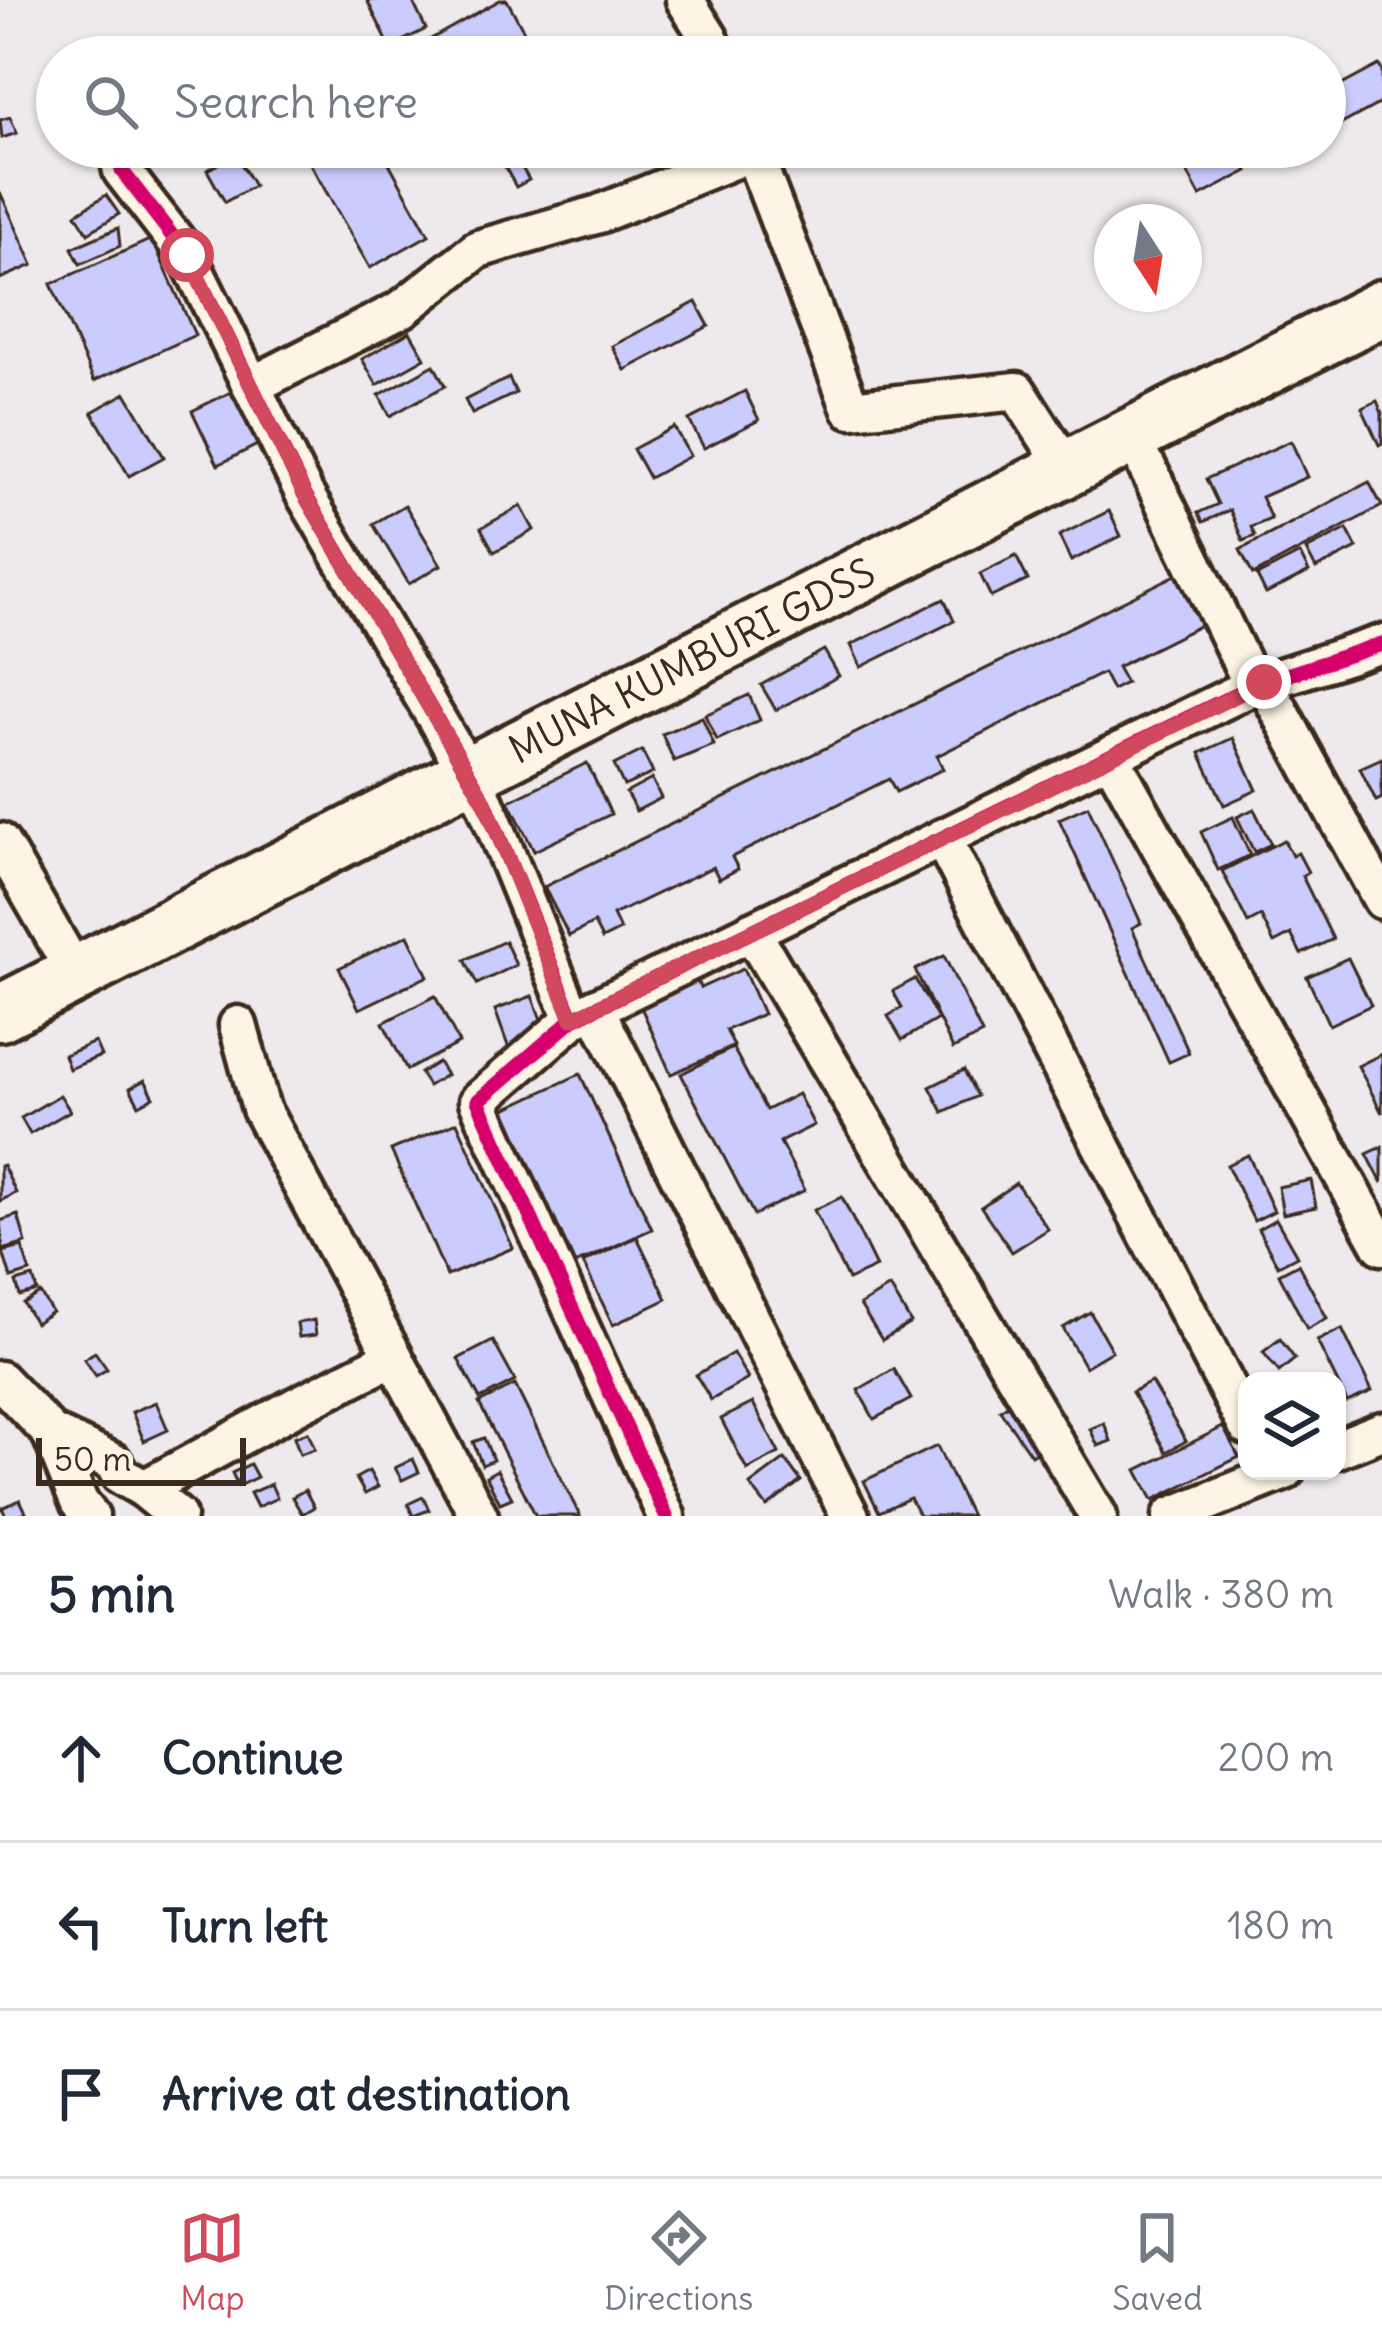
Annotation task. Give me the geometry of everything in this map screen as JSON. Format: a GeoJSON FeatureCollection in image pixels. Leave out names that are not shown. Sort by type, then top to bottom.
{"type":"FeatureCollection","features":[{"type":"Feature","properties":{"kind":"highway","name":"MUNA KUMBURI GDSS"},"geometry":{"type":"LineString","coordinates":[[0,1048],[1066,469],[1382,308]]}},
{"type":"Feature","properties":{"kind":"highway","name":"MUNA KUMBURI GDSS"},"geometry":{"type":"LineString","coordinates":[[0,1013],[478,788],[1382,350]]}},
{"type":"Feature","properties":{"kind":"street"},"geometry":{"type":"LineString","coordinates":[[685,0],[709,36]]}},
{"type":"Feature","properties":{"kind":"street"},"geometry":{"type":"LineString","coordinates":[[122,168],[187,255],[304,494],[478,788],[584,1013],[850,1516]]}},
{"type":"Feature","properties":{"kind":"street"},"geometry":{"type":"LineString","coordinates":[[251,386],[403,309],[478,249],[598,214],[707,168]]}},
{"type":"Feature","properties":{"kind":"street"},"geometry":{"type":"LineString","coordinates":[[759,168],[851,409],[1017,391],[1066,469]]}},
{"type":"Feature","properties":{"kind":"street"},"geometry":{"type":"LineString","coordinates":[[1147,467],[1258,684],[1382,900]]}},
{"type":"Feature","properties":{"kind":"street"},"geometry":{"type":"LineString","coordinates":[[666,1516],[478,1101],[584,1013],[1258,684],[1382,644]]}},
{"type":"Feature","properties":{"kind":"street"},"geometry":{"type":"LineString","coordinates":[[1110,756],[1382,1246]]}},
{"type":"Feature","properties":{"kind":"street"},"geometry":{"type":"LineString","coordinates":[[942,838],[1238,1409]]}},
{"type":"Feature","properties":{"kind":"street"},"geometry":{"type":"LineString","coordinates":[[0,842],[76,974]]}},
{"type":"Feature","properties":{"kind":"street"},"geometry":{"type":"LineString","coordinates":[[751,931],[1098,1516]]}},
{"type":"Feature","properties":{"kind":"street"},"geometry":{"type":"LineString","coordinates":[[238,1025],[261,1109],[479,1516]]}},
{"type":"Feature","properties":{"kind":"street"},"geometry":{"type":"LineString","coordinates":[[145,1489],[394,1357]]}},
{"type":"Feature","properties":{"kind":"street"},"geometry":{"type":"LineString","coordinates":[[0,1380],[51,1433],[113,1462],[120,1475],[176,1516]]}},
{"type":"Feature","properties":{"kind":"street"},"geometry":{"type":"LineString","coordinates":[[1346,1445],[1382,1430]]}},
{"type":"Feature","properties":{"kind":"street"},"geometry":{"type":"LineString","coordinates":[[51,1433],[77,1511]]}},
{"type":"Feature","properties":{"kind":"street"},"geometry":{"type":"LineString","coordinates":[[77,1511],[113,1462]]}},
{"type":"Feature","properties":{"kind":"street"},"geometry":{"type":"LineString","coordinates":[[1172,1516],[1259,1480]]}},
{"type":"Feature","properties":{"kind":"building"},"geometry":{"type":"Polygon","coordinates":[[[367,0],[412,0],[426,29],[412,36],[385,36],[367,0]]]}},
{"type":"Feature","properties":{"kind":"building"},"geometry":{"type":"Polygon","coordinates":[[[507,0],[527,36],[436,36],[507,0]]]}},
{"type":"Feature","properties":{"kind":"building"},"geometry":{"type":"Polygon","coordinates":[[[1379,65],[1382,102],[1346,122],[1346,83],[1379,65]]]}},
{"type":"Feature","properties":{"kind":"building"},"geometry":{"type":"Polygon","coordinates":[[[10,117],[17,133],[2,138],[0,120],[10,117]]]}},
{"type":"Feature","properties":{"kind":"building"},"geometry":{"type":"Polygon","coordinates":[[[244,168],[254,186],[225,202],[207,170],[244,168]]]}},
{"type":"Feature","properties":{"kind":"building"},"geometry":{"type":"Polygon","coordinates":[[[313,168],[392,168],[429,235],[370,268],[313,168]]]}},
{"type":"Feature","properties":{"kind":"building"},"geometry":{"type":"Polygon","coordinates":[[[506,168],[522,168],[529,180],[516,187],[506,168]]]}},
{"type":"Feature","properties":{"kind":"building"},"geometry":{"type":"Polygon","coordinates":[[[1185,168],[1248,171],[1200,196],[1185,168]]]}},
{"type":"Feature","properties":{"kind":"building"},"geometry":{"type":"Polygon","coordinates":[[[0,192],[33,265],[0,279],[0,192]]]}},
{"type":"Feature","properties":{"kind":"building"},"geometry":{"type":"Polygon","coordinates":[[[106,195],[119,214],[88,233],[76,214],[106,195]]]}},
{"type":"Feature","properties":{"kind":"building"},"geometry":{"type":"Polygon","coordinates":[[[118,228],[120,246],[80,264],[72,248],[118,228]]]}},
{"type":"Feature","properties":{"kind":"building"},"geometry":{"type":"Polygon","coordinates":[[[152,239],[195,335],[94,381],[51,284],[152,239]]]}},
{"type":"Feature","properties":{"kind":"building"},"geometry":{"type":"Polygon","coordinates":[[[696,302],[709,326],[625,370],[612,346],[696,302]]]}},
{"type":"Feature","properties":{"kind":"building"},"geometry":{"type":"Polygon","coordinates":[[[410,332],[425,358],[377,385],[362,359],[410,332]]]}},
{"type":"Feature","properties":{"kind":"building"},"geometry":{"type":"Polygon","coordinates":[[[434,365],[445,386],[390,416],[379,395],[434,365]]]}},
{"type":"Feature","properties":{"kind":"building"},"geometry":{"type":"Polygon","coordinates":[[[509,378],[516,393],[472,414],[465,400],[509,378]]]}},
{"type":"Feature","properties":{"kind":"building"},"geometry":{"type":"Polygon","coordinates":[[[233,391],[259,444],[218,465],[192,411],[233,391]]]}},
{"type":"Feature","properties":{"kind":"building"},"geometry":{"type":"Polygon","coordinates":[[[745,391],[759,420],[704,448],[689,420],[745,391]]]}},
{"type":"Feature","properties":{"kind":"building"},"geometry":{"type":"Polygon","coordinates":[[[126,393],[164,457],[129,476],[92,412],[126,393]]]}},
{"type":"Feature","properties":{"kind":"building"},"geometry":{"type":"Polygon","coordinates":[[[1377,401],[1382,413],[1379,445],[1362,408],[1377,401]]]}},
{"type":"Feature","properties":{"kind":"building"},"geometry":{"type":"Polygon","coordinates":[[[674,427],[690,456],[649,478],[633,449],[674,427]]]}},
{"type":"Feature","properties":{"kind":"building"},"geometry":{"type":"Polygon","coordinates":[[[1291,441],[1307,477],[1261,497],[1271,519],[1251,527],[1255,536],[1243,541],[1230,510],[1203,522],[1198,513],[1218,504],[1206,479],[1291,441]]]}},
{"type":"Feature","properties":{"kind":"building"},"geometry":{"type":"Polygon","coordinates":[[[1369,482],[1382,506],[1253,575],[1240,550],[1369,482]]]}},
{"type":"Feature","properties":{"kind":"building"},"geometry":{"type":"Polygon","coordinates":[[[405,505],[441,565],[409,584],[373,524],[405,505]]]}},
{"type":"Feature","properties":{"kind":"building"},"geometry":{"type":"Polygon","coordinates":[[[521,506],[534,530],[494,552],[481,528],[521,506]]]}},
{"type":"Feature","properties":{"kind":"building"},"geometry":{"type":"Polygon","coordinates":[[[1109,511],[1121,536],[1071,561],[1059,536],[1109,511]]]}},
{"type":"Feature","properties":{"kind":"building"},"geometry":{"type":"Polygon","coordinates":[[[1347,529],[1357,548],[1316,569],[1306,550],[1347,529]]]}},
{"type":"Feature","properties":{"kind":"building"},"geometry":{"type":"Polygon","coordinates":[[[1300,554],[1309,572],[1266,594],[1257,576],[1300,554]]]}},
{"type":"Feature","properties":{"kind":"building"},"geometry":{"type":"Polygon","coordinates":[[[1016,556],[1028,580],[991,597],[980,574],[1016,556]]]}},
{"type":"Feature","properties":{"kind":"building"},"geometry":{"type":"Polygon","coordinates":[[[1184,571],[1209,621],[1117,667],[1126,683],[1112,690],[1103,673],[937,756],[943,769],[896,792],[889,779],[732,857],[738,869],[719,879],[713,867],[613,915],[620,930],[602,939],[594,923],[569,936],[544,887],[1184,571]]]}},
{"type":"Feature","properties":{"kind":"building"},"geometry":{"type":"Polygon","coordinates":[[[944,599],[954,621],[861,667],[851,645],[944,599]]]}},
{"type":"Feature","properties":{"kind":"building"},"geometry":{"type":"Polygon","coordinates":[[[824,650],[839,676],[776,710],[761,685],[824,650]]]}},
{"type":"Feature","properties":{"kind":"building"},"geometry":{"type":"Polygon","coordinates":[[[749,695],[760,720],[717,740],[705,715],[749,695]]]}},
{"type":"Feature","properties":{"kind":"building"},"geometry":{"type":"Polygon","coordinates":[[[702,717],[714,745],[674,761],[662,734],[702,717]]]}},
{"type":"Feature","properties":{"kind":"building"},"geometry":{"type":"Polygon","coordinates":[[[1233,738],[1257,790],[1224,805],[1200,753],[1233,738]]]}},
{"type":"Feature","properties":{"kind":"building"},"geometry":{"type":"Polygon","coordinates":[[[642,751],[653,773],[624,786],[614,765],[642,751]]]}},
{"type":"Feature","properties":{"kind":"building"},"geometry":{"type":"Polygon","coordinates":[[[1382,758],[1382,798],[1376,801],[1360,768],[1382,758]]]}},
{"type":"Feature","properties":{"kind":"building"},"geometry":{"type":"Polygon","coordinates":[[[587,763],[611,814],[534,851],[509,801],[587,763]]]}},
{"type":"Feature","properties":{"kind":"building"},"geometry":{"type":"Polygon","coordinates":[[[652,779],[661,798],[636,811],[626,793],[652,779]]]}},
{"type":"Feature","properties":{"kind":"building"},"geometry":{"type":"Polygon","coordinates":[[[1088,806],[1141,923],[1132,928],[1189,1053],[1169,1062],[1059,819],[1088,806]]]}},
{"type":"Feature","properties":{"kind":"building"},"geometry":{"type":"Polygon","coordinates":[[[1254,809],[1271,844],[1254,852],[1237,817],[1254,809]]]}},
{"type":"Feature","properties":{"kind":"building"},"geometry":{"type":"Polygon","coordinates":[[[1233,817],[1250,855],[1218,870],[1201,832],[1233,817]]]}},
{"type":"Feature","properties":{"kind":"building"},"geometry":{"type":"Polygon","coordinates":[[[1284,840],[1308,872],[1302,876],[1333,939],[1301,954],[1291,934],[1274,943],[1261,916],[1248,923],[1222,871],[1284,840]]]}},
{"type":"Feature","properties":{"kind":"building"},"geometry":{"type":"Polygon","coordinates":[[[408,935],[428,976],[359,1009],[339,968],[408,935]]]}},
{"type":"Feature","properties":{"kind":"building"},"geometry":{"type":"Polygon","coordinates":[[[505,941],[516,965],[477,984],[465,960],[505,941]]]}},
{"type":"Feature","properties":{"kind":"building"},"geometry":{"type":"Polygon","coordinates":[[[944,956],[982,1034],[953,1049],[915,970],[944,956]]]}},
{"type":"Feature","properties":{"kind":"building"},"geometry":{"type":"Polygon","coordinates":[[[1348,958],[1371,1005],[1329,1025],[1307,977],[1348,958]]]}},
{"type":"Feature","properties":{"kind":"building"},"geometry":{"type":"Polygon","coordinates":[[[743,969],[763,1014],[726,1030],[734,1046],[671,1074],[640,1005],[697,980],[700,988],[743,969]]]}},
{"type":"Feature","properties":{"kind":"building"},"geometry":{"type":"Polygon","coordinates":[[[915,979],[938,1019],[902,1040],[888,1016],[902,1008],[893,991],[915,979]]]}},
{"type":"Feature","properties":{"kind":"building"},"geometry":{"type":"Polygon","coordinates":[[[435,996],[459,1043],[407,1070],[383,1023],[435,996]]]}},
{"type":"Feature","properties":{"kind":"building"},"geometry":{"type":"Polygon","coordinates":[[[532,996],[546,1032],[508,1046],[495,1010],[532,996]]]}},
{"type":"Feature","properties":{"kind":"building"},"geometry":{"type":"Polygon","coordinates":[[[95,1042],[101,1056],[69,1069],[64,1055],[95,1042]]]}},
{"type":"Feature","properties":{"kind":"building"},"geometry":{"type":"Polygon","coordinates":[[[733,1048],[766,1110],[798,1094],[814,1125],[780,1142],[805,1190],[754,1215],[681,1074],[733,1048]]]}},
{"type":"Feature","properties":{"kind":"building"},"geometry":{"type":"Polygon","coordinates":[[[1382,1054],[1382,1113],[1358,1066],[1382,1054]]]}},
{"type":"Feature","properties":{"kind":"building"},"geometry":{"type":"Polygon","coordinates":[[[438,1062],[446,1075],[428,1086],[420,1073],[438,1062]]]}},
{"type":"Feature","properties":{"kind":"building"},"geometry":{"type":"Polygon","coordinates":[[[964,1070],[977,1096],[943,1112],[930,1087],[964,1070]]]}},
{"type":"Feature","properties":{"kind":"building"},"geometry":{"type":"Polygon","coordinates":[[[580,1074],[652,1229],[575,1264],[503,1110],[580,1074]]]}},
{"type":"Feature","properties":{"kind":"building"},"geometry":{"type":"Polygon","coordinates":[[[145,1080],[154,1097],[139,1105],[130,1088],[145,1080]]]}},
{"type":"Feature","properties":{"kind":"building"},"geometry":{"type":"Polygon","coordinates":[[[60,1095],[70,1111],[30,1134],[21,1118],[60,1095]]]}},
{"type":"Feature","properties":{"kind":"building"},"geometry":{"type":"Polygon","coordinates":[[[457,1122],[513,1248],[447,1276],[391,1150],[457,1122]]]}},
{"type":"Feature","properties":{"kind":"building"},"geometry":{"type":"Polygon","coordinates":[[[1382,1147],[1382,1183],[1367,1154],[1382,1147]]]}},
{"type":"Feature","properties":{"kind":"building"},"geometry":{"type":"Polygon","coordinates":[[[1248,1155],[1274,1211],[1254,1221],[1227,1165],[1248,1155]]]}},
{"type":"Feature","properties":{"kind":"building"},"geometry":{"type":"Polygon","coordinates":[[[0,1166],[16,1193],[0,1201],[0,1166]]]}},
{"type":"Feature","properties":{"kind":"building"},"geometry":{"type":"Polygon","coordinates":[[[1311,1180],[1316,1207],[1283,1214],[1278,1187],[1311,1180]]]}},
{"type":"Feature","properties":{"kind":"building"},"geometry":{"type":"Polygon","coordinates":[[[1016,1183],[1048,1229],[1012,1252],[981,1207],[1016,1183]]]}},
{"type":"Feature","properties":{"kind":"building"},"geometry":{"type":"Polygon","coordinates":[[[842,1197],[876,1267],[848,1280],[814,1210],[842,1197]]]}},
{"type":"Feature","properties":{"kind":"building"},"geometry":{"type":"Polygon","coordinates":[[[18,1215],[26,1243],[3,1250],[0,1221],[18,1215]]]}},
{"type":"Feature","properties":{"kind":"building"},"geometry":{"type":"Polygon","coordinates":[[[1276,1219],[1297,1256],[1278,1266],[1258,1229],[1276,1219]]]}},
{"type":"Feature","properties":{"kind":"building"},"geometry":{"type":"Polygon","coordinates":[[[637,1237],[667,1299],[613,1325],[583,1263],[637,1237]]]}},
{"type":"Feature","properties":{"kind":"building"},"geometry":{"type":"Polygon","coordinates":[[[22,1247],[30,1272],[11,1278],[3,1252],[22,1247]]]}},
{"type":"Feature","properties":{"kind":"building"},"geometry":{"type":"Polygon","coordinates":[[[1298,1264],[1327,1318],[1307,1329],[1279,1274],[1298,1264]]]}},
{"type":"Feature","properties":{"kind":"building"},"geometry":{"type":"Polygon","coordinates":[[[33,1277],[37,1291],[20,1296],[16,1282],[33,1277]]]}},
{"type":"Feature","properties":{"kind":"building"},"geometry":{"type":"Polygon","coordinates":[[[890,1287],[911,1323],[882,1340],[860,1305],[890,1287]]]}},
{"type":"Feature","properties":{"kind":"building"},"geometry":{"type":"Polygon","coordinates":[[[40,1293],[52,1312],[35,1323],[23,1303],[40,1293]]]}},
{"type":"Feature","properties":{"kind":"building"},"geometry":{"type":"Polygon","coordinates":[[[1090,1312],[1112,1351],[1085,1367],[1063,1328],[1090,1312]]]}},
{"type":"Feature","properties":{"kind":"building"},"geometry":{"type":"Polygon","coordinates":[[[314,1320],[316,1335],[299,1337],[297,1323],[314,1320]]]}},
{"type":"Feature","properties":{"kind":"building"},"geometry":{"type":"Polygon","coordinates":[[[1342,1329],[1372,1391],[1347,1402],[1346,1372],[1332,1372],[1317,1341],[1342,1329]]]}},
{"type":"Feature","properties":{"kind":"building"},"geometry":{"type":"Polygon","coordinates":[[[1280,1339],[1295,1359],[1279,1372],[1263,1352],[1280,1339]]]}},
{"type":"Feature","properties":{"kind":"building"},"geometry":{"type":"Polygon","coordinates":[[[493,1341],[515,1381],[480,1399],[458,1359],[493,1341]]]}},
{"type":"Feature","properties":{"kind":"building"},"geometry":{"type":"Polygon","coordinates":[[[95,1352],[107,1369],[96,1376],[84,1359],[95,1352]]]}},
{"type":"Feature","properties":{"kind":"building"},"geometry":{"type":"Polygon","coordinates":[[[733,1353],[748,1379],[711,1400],[696,1375],[733,1353]]]}},
{"type":"Feature","properties":{"kind":"building"},"geometry":{"type":"Polygon","coordinates":[[[894,1369],[911,1399],[874,1419],[858,1390],[894,1369]]]}},
{"type":"Feature","properties":{"kind":"building"},"geometry":{"type":"Polygon","coordinates":[[[1151,1382],[1186,1441],[1166,1452],[1132,1392],[1151,1382]]]}},
{"type":"Feature","properties":{"kind":"building"},"geometry":{"type":"Polygon","coordinates":[[[515,1385],[580,1516],[536,1516],[479,1403],[515,1385]]]}},
{"type":"Feature","properties":{"kind":"building"},"geometry":{"type":"Polygon","coordinates":[[[1015,1400],[1046,1445],[1031,1455],[1000,1410],[1015,1400]]]}},
{"type":"Feature","properties":{"kind":"building"},"geometry":{"type":"Polygon","coordinates":[[[156,1402],[168,1430],[144,1441],[132,1412],[156,1402]]]}},
{"type":"Feature","properties":{"kind":"building"},"geometry":{"type":"Polygon","coordinates":[[[753,1403],[779,1453],[747,1470],[721,1419],[753,1403]]]}},
{"type":"Feature","properties":{"kind":"building"},"geometry":{"type":"Polygon","coordinates":[[[1104,1423],[1111,1441],[1098,1446],[1090,1429],[1104,1423]]]}},
{"type":"Feature","properties":{"kind":"building"},"geometry":{"type":"Polygon","coordinates":[[[1223,1427],[1238,1455],[1153,1500],[1137,1470],[1223,1427]]]}},
{"type":"Feature","properties":{"kind":"building"},"geometry":{"type":"Polygon","coordinates":[[[308,1432],[315,1449],[300,1454],[294,1437],[308,1432]]]}},
{"type":"Feature","properties":{"kind":"building"},"geometry":{"type":"Polygon","coordinates":[[[484,1438],[493,1460],[482,1465],[473,1442],[484,1438]]]}},
{"type":"Feature","properties":{"kind":"building"},"geometry":{"type":"Polygon","coordinates":[[[937,1446],[971,1516],[919,1516],[910,1498],[879,1512],[864,1481],[937,1446]]]}},
{"type":"Feature","properties":{"kind":"building"},"geometry":{"type":"Polygon","coordinates":[[[413,1459],[419,1472],[402,1480],[395,1468],[413,1459]]]}},
{"type":"Feature","properties":{"kind":"building"},"geometry":{"type":"Polygon","coordinates":[[[785,1459],[801,1481],[767,1507],[750,1485],[785,1459]]]}},
{"type":"Feature","properties":{"kind":"building"},"geometry":{"type":"Polygon","coordinates":[[[250,1464],[257,1477],[238,1486],[232,1473],[250,1464]]]}},
{"type":"Feature","properties":{"kind":"building"},"geometry":{"type":"Polygon","coordinates":[[[497,1470],[512,1498],[500,1503],[486,1476],[497,1470]]]}},
{"type":"Feature","properties":{"kind":"building"},"geometry":{"type":"Polygon","coordinates":[[[369,1471],[378,1487],[365,1494],[356,1478],[369,1471]]]}},
{"type":"Feature","properties":{"kind":"building"},"geometry":{"type":"Polygon","coordinates":[[[271,1484],[277,1498],[257,1507],[250,1493],[271,1484]]]}},
{"type":"Feature","properties":{"kind":"building"},"geometry":{"type":"Polygon","coordinates":[[[305,1490],[314,1507],[302,1514],[292,1497],[305,1490]]]}},
{"type":"Feature","properties":{"kind":"building"},"geometry":{"type":"Polygon","coordinates":[[[423,1497],[429,1510],[413,1516],[408,1504],[423,1497]]]}},
{"type":"Feature","properties":{"kind":"building"},"geometry":{"type":"Polygon","coordinates":[[[20,1500],[26,1512],[6,1516],[2,1508],[20,1500]]]}},
{"type":"Feature","properties":{"kind":"cycle path"},"geometry":{"type":"LineString","coordinates":[[121,168],[187,255],[304,493],[485,802],[573,1019]]}},
{"type":"Feature","properties":{"kind":"cycle path"},"geometry":{"type":"LineString","coordinates":[[666,1516],[478,1101],[573,1019],[1253,686],[1382,644]]}},
{"type":"Feature","properties":{"kind":"route"},"geometry":{"type":"LineString","coordinates":[[187,255],[304,494],[485,802],[572,1019],[1264,682]]}}]}
